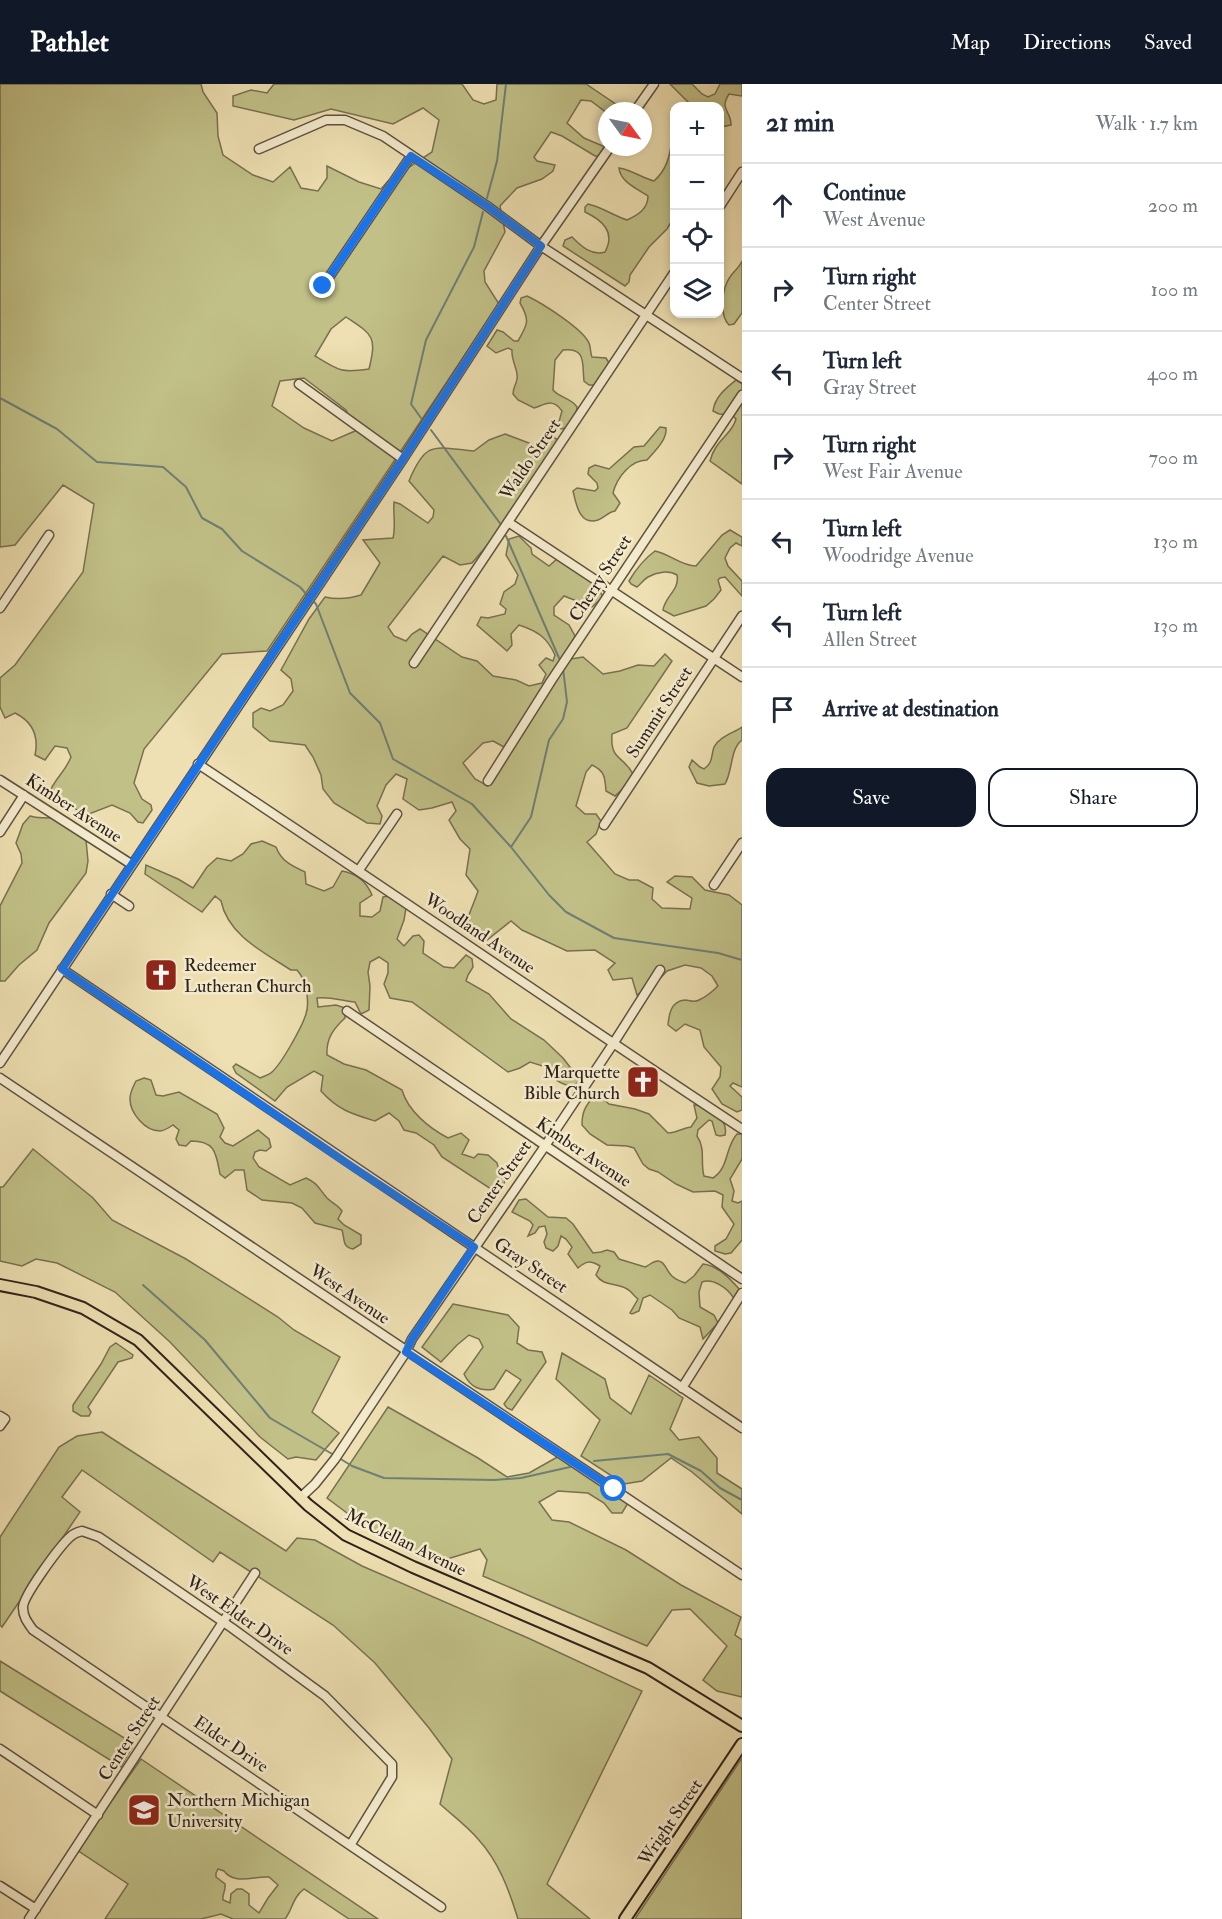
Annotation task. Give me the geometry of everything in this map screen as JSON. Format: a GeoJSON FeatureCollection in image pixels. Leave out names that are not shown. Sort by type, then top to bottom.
{"type":"FeatureCollection","features":[{"type":"Feature","properties":{"kind":"main road","name":"McClellan Avenue"},"geometry":{"type":"LineString","coordinates":[[0,1285],[36,1292],[83,1308],[138,1340],[300,1498],[346,1535],[413,1567],[648,1668],[742,1726]]}},
{"type":"Feature","properties":{"kind":"main road","name":"Wright Street"},"geometry":{"type":"LineString","coordinates":[[625,1919],[742,1744]]}},
{"type":"Feature","properties":{"kind":"street"},"geometry":{"type":"LineString","coordinates":[[641,102],[654,84]]}},
{"type":"Feature","properties":{"kind":"street"},"geometry":{"type":"LineString","coordinates":[[260,149],[326,120],[345,120],[383,136],[487,206],[541,246],[742,378]]}},
{"type":"Feature","properties":{"kind":"street"},"geometry":{"type":"LineString","coordinates":[[323,286],[411,156]]}},
{"type":"Feature","properties":{"kind":"street"},"geometry":{"type":"LineString","coordinates":[[0,1062],[403,459],[541,246],[604,156]]}},
{"type":"Feature","properties":{"kind":"street"},"geometry":{"type":"LineString","coordinates":[[724,200],[742,172]]}},
{"type":"Feature","properties":{"kind":"street","name":"Waldo Street"},"geometry":{"type":"LineString","coordinates":[[414,663],[670,280]]}},
{"type":"Feature","properties":{"kind":"street"},"geometry":{"type":"LineString","coordinates":[[299,384],[403,459]]}},
{"type":"Feature","properties":{"kind":"street","name":"Cherry Street"},"geometry":{"type":"LineString","coordinates":[[488,781],[551,681],[742,395]]}},
{"type":"Feature","properties":{"kind":"street"},"geometry":{"type":"LineString","coordinates":[[508,522],[742,677]]}},
{"type":"Feature","properties":{"kind":"street"},"geometry":{"type":"LineString","coordinates":[[0,608],[49,535]]}},
{"type":"Feature","properties":{"kind":"street","name":"Summit Street"},"geometry":{"type":"LineString","coordinates":[[604,825],[742,616]]}},
{"type":"Feature","properties":{"kind":"street","name":"Woodland Avenue"},"geometry":{"type":"LineString","coordinates":[[198,764],[742,1129]]}},
{"type":"Feature","properties":{"kind":"street","name":"Kimber Avenue"},"geometry":{"type":"LineString","coordinates":[[0,780],[131,864]]}},
{"type":"Feature","properties":{"kind":"street"},"geometry":{"type":"LineString","coordinates":[[0,831],[24,795]]}},
{"type":"Feature","properties":{"kind":"street"},"geometry":{"type":"LineString","coordinates":[[359,870],[397,814]]}},
{"type":"Feature","properties":{"kind":"street"},"geometry":{"type":"LineString","coordinates":[[714,885],[742,843]]}},
{"type":"Feature","properties":{"kind":"street"},"geometry":{"type":"LineString","coordinates":[[111,894],[129,906]]}},
{"type":"Feature","properties":{"kind":"street","name":"Gray Street"},"geometry":{"type":"LineString","coordinates":[[62,969],[742,1428]]}},
{"type":"Feature","properties":{"kind":"street","name":"Center Street"},"geometry":{"type":"LineString","coordinates":[[300,1498],[315,1484],[335,1459],[406,1352],[412,1339],[613,1044],[660,970]]}},
{"type":"Feature","properties":{"kind":"street","name":"Kimber Avenue"},"geometry":{"type":"LineString","coordinates":[[347,1011],[742,1279]]}},
{"type":"Feature","properties":{"kind":"street","name":"West Avenue"},"geometry":{"type":"LineString","coordinates":[[0,1078],[742,1575]]}},
{"type":"Feature","properties":{"kind":"street"},"geometry":{"type":"LineString","coordinates":[[682,1388],[742,1293]]}},
{"type":"Feature","properties":{"kind":"street","name":"West Elder Drive"},"geometry":{"type":"LineString","coordinates":[[33,1630],[26,1621],[22,1607],[28,1594],[54,1557],[71,1535],[82,1531],[99,1537],[325,1696],[392,1764],[392,1777],[351,1844]]}},
{"type":"Feature","properties":{"kind":"street","name":"Center Street"},"geometry":{"type":"LineString","coordinates":[[29,1919],[255,1573]]}},
{"type":"Feature","properties":{"kind":"street","name":"Elder Drive"},"geometry":{"type":"LineString","coordinates":[[33,1630],[441,1907]]}},
{"type":"Feature","properties":{"kind":"street"},"geometry":{"type":"LineString","coordinates":[[0,1749],[98,1815]]}},
{"type":"Feature","properties":{"kind":"street"},"geometry":{"type":"LineString","coordinates":[[0,1886],[36,1909]]}},
{"type":"Feature","properties":{"kind":"shaded area"},"geometry":{"type":"Polygon","coordinates":[[[0,84],[201,84],[203,92],[217,113],[218,136],[223,155],[253,175],[273,182],[290,167],[301,188],[318,191],[327,178],[327,166],[359,182],[381,189],[388,181],[432,152],[439,120],[423,108],[393,124],[331,109],[294,120],[233,106],[233,96],[251,90],[267,93],[274,84],[462,84],[473,100],[484,104],[496,100],[497,84],[586,84],[613,102],[598,102],[598,106],[591,101],[581,100],[567,123],[584,138],[598,144],[598,156],[551,132],[534,157],[537,161],[555,165],[553,171],[542,179],[517,188],[500,206],[505,232],[484,271],[485,282],[499,304],[267,651],[222,654],[144,749],[134,783],[142,799],[151,805],[152,810],[143,823],[138,822],[130,813],[112,805],[84,816],[65,800],[54,795],[51,789],[71,757],[67,748],[55,746],[45,760],[35,755],[35,736],[30,725],[15,713],[5,718],[0,707],[0,678],[15,665],[83,572],[94,504],[63,485],[15,545],[0,547],[0,84]],[[346,317],[331,329],[315,356],[340,370],[369,369],[373,349],[371,337],[346,317]],[[304,378],[280,381],[272,406],[304,428],[332,441],[355,431],[346,410],[304,378]]]}},
{"type":"Feature","properties":{"kind":"shaded area"},"geometry":{"type":"Polygon","coordinates":[[[670,84],[692,84],[708,97],[715,94],[720,84],[742,84],[742,96],[729,94],[726,99],[725,107],[731,125],[724,126],[724,102],[688,102],[670,84]]]}},
{"type":"Feature","properties":{"kind":"shaded area"},"geometry":{"type":"Polygon","coordinates":[[[670,151],[670,224],[649,247],[625,286],[563,246],[565,240],[572,237],[583,247],[595,253],[605,252],[609,238],[606,228],[585,212],[585,207],[588,204],[593,205],[627,220],[635,216],[646,205],[648,196],[626,181],[619,168],[654,181],[666,164],[670,151]]]}},
{"type":"Feature","properties":{"kind":"shaded area"},"geometry":{"type":"Polygon","coordinates":[[[742,261],[742,313],[734,324],[729,325],[724,315],[724,294],[727,282],[742,261]]]}},
{"type":"Feature","properties":{"kind":"shaded area"},"geometry":{"type":"Polygon","coordinates":[[[527,296],[571,324],[589,343],[592,357],[606,358],[609,363],[595,385],[589,385],[584,381],[582,358],[576,351],[563,350],[555,360],[553,390],[577,407],[576,414],[566,428],[561,429],[558,425],[562,411],[556,404],[549,403],[534,408],[518,400],[513,394],[517,376],[512,350],[508,348],[496,353],[487,346],[497,330],[514,341],[518,341],[526,322],[520,303],[521,298],[527,296]]]}},
{"type":"Feature","properties":{"kind":"shaded area"},"geometry":{"type":"Polygon","coordinates":[[[736,380],[742,384],[742,484],[710,461],[712,454],[736,419],[732,415],[713,411],[714,406],[721,394],[736,380]]]}},
{"type":"Feature","properties":{"kind":"shaded area"},"geometry":{"type":"Polygon","coordinates":[[[660,427],[666,428],[666,432],[657,449],[647,460],[636,463],[625,470],[618,481],[613,493],[620,503],[615,511],[598,520],[586,520],[577,507],[573,491],[577,488],[595,491],[598,488],[597,483],[588,474],[589,468],[595,465],[609,469],[634,447],[644,446],[660,427]]]}},
{"type":"Feature","properties":{"kind":"shaded area"},"geometry":{"type":"Polygon","coordinates":[[[505,434],[534,445],[550,435],[558,440],[490,542],[472,563],[460,565],[443,556],[388,627],[394,636],[406,641],[420,629],[462,657],[477,661],[493,676],[516,680],[529,686],[542,683],[546,674],[539,665],[546,658],[553,661],[555,655],[541,636],[519,625],[511,634],[512,645],[507,651],[477,625],[481,617],[488,618],[505,614],[506,609],[500,604],[504,592],[515,584],[518,575],[506,555],[509,539],[519,536],[531,548],[532,554],[549,566],[557,559],[595,582],[603,597],[592,607],[564,596],[554,607],[554,615],[569,625],[575,636],[566,653],[571,659],[583,657],[603,674],[638,665],[654,666],[665,654],[672,661],[627,728],[612,734],[615,754],[633,774],[628,784],[615,796],[606,791],[604,775],[592,765],[586,772],[576,806],[585,814],[596,814],[601,821],[596,834],[587,842],[615,874],[629,880],[638,880],[653,888],[652,899],[662,908],[690,909],[692,898],[667,882],[675,876],[692,877],[705,890],[729,895],[742,905],[742,1087],[733,1083],[730,1086],[742,1097],[742,1110],[737,1112],[722,1104],[712,1089],[720,1077],[721,1067],[704,1047],[700,1030],[685,1024],[676,1031],[668,1025],[674,1005],[685,1000],[697,1001],[718,986],[712,976],[701,968],[685,965],[667,971],[654,985],[637,995],[632,978],[613,980],[608,970],[615,963],[595,950],[567,951],[522,930],[511,921],[487,940],[470,923],[469,914],[478,891],[466,875],[470,849],[460,839],[449,820],[456,811],[452,802],[419,810],[403,799],[407,779],[396,774],[386,785],[377,806],[382,816],[380,824],[367,823],[334,803],[323,789],[321,775],[305,745],[270,741],[253,727],[253,713],[261,708],[270,711],[283,705],[293,691],[291,679],[281,670],[309,619],[325,597],[343,599],[361,595],[380,563],[363,540],[393,538],[394,502],[428,523],[433,517],[434,510],[409,481],[421,458],[426,452],[440,448],[474,451],[489,440],[505,434]],[[493,741],[483,743],[463,763],[475,779],[488,786],[500,770],[504,747],[493,741]]]}},
{"type":"Feature","properties":{"kind":"shaded area"},"geometry":{"type":"Polygon","coordinates":[[[730,530],[742,537],[742,546],[736,543],[730,548],[725,558],[728,566],[742,581],[742,596],[725,577],[720,578],[718,580],[721,590],[706,606],[674,616],[663,610],[676,585],[677,575],[667,572],[655,574],[646,578],[637,587],[629,581],[640,564],[655,551],[685,564],[696,566],[722,535],[730,530]]]}},
{"type":"Feature","properties":{"kind":"shaded area"},"geometry":{"type":"Polygon","coordinates":[[[742,727],[742,740],[733,754],[725,784],[709,786],[697,783],[689,767],[692,760],[704,769],[710,762],[716,744],[742,727]]]}},
{"type":"Feature","properties":{"kind":"shaded area"},"geometry":{"type":"Polygon","coordinates":[[[30,816],[54,819],[86,840],[88,861],[86,873],[49,923],[37,950],[5,981],[0,981],[0,906],[22,863],[16,843],[23,824],[30,816]]]}},
{"type":"Feature","properties":{"kind":"shaded area"},"geometry":{"type":"Polygon","coordinates":[[[262,841],[276,847],[284,859],[305,872],[306,884],[324,891],[333,887],[342,871],[360,879],[372,895],[360,903],[360,916],[372,917],[380,911],[383,897],[390,896],[406,908],[397,939],[404,946],[413,936],[419,935],[424,941],[423,953],[444,967],[454,968],[466,955],[472,959],[473,967],[466,981],[489,994],[511,1019],[544,1040],[563,1058],[580,1080],[573,1087],[564,1084],[554,1078],[546,1067],[530,1062],[508,1072],[412,1002],[390,998],[384,984],[388,973],[388,963],[379,957],[370,962],[368,972],[369,1010],[361,1014],[355,1002],[317,998],[318,1007],[336,1005],[345,1008],[345,1018],[329,1039],[327,1055],[344,1064],[366,1070],[402,1090],[414,1112],[441,1134],[448,1138],[461,1133],[469,1140],[462,1154],[474,1158],[478,1154],[488,1155],[497,1163],[505,1179],[498,1191],[494,1191],[442,1157],[434,1145],[416,1133],[404,1130],[399,1121],[389,1113],[375,1121],[339,1107],[321,1091],[323,1076],[314,1071],[287,1087],[275,1101],[236,1073],[233,1067],[236,1064],[260,1078],[271,1073],[281,1061],[306,1014],[307,997],[303,979],[297,970],[291,970],[248,942],[231,924],[221,901],[215,896],[202,912],[145,874],[146,865],[193,888],[207,867],[217,858],[231,861],[243,854],[251,844],[262,841]]]}},
{"type":"Feature","properties":{"kind":"shaded area"},"geometry":{"type":"Polygon","coordinates":[[[144,1078],[151,1080],[156,1095],[163,1096],[179,1092],[217,1114],[224,1128],[220,1137],[225,1143],[233,1146],[258,1130],[269,1139],[271,1147],[266,1151],[255,1152],[253,1158],[259,1167],[290,1185],[306,1178],[314,1182],[342,1211],[338,1219],[361,1235],[361,1244],[353,1249],[347,1247],[342,1230],[315,1223],[302,1208],[292,1203],[262,1200],[247,1190],[244,1170],[235,1170],[225,1178],[220,1174],[216,1155],[206,1143],[191,1141],[186,1146],[179,1145],[176,1139],[179,1130],[173,1125],[160,1131],[144,1125],[133,1110],[130,1099],[136,1081],[144,1078]]]}},
{"type":"Feature","properties":{"kind":"shaded area"},"geometry":{"type":"Polygon","coordinates":[[[593,1097],[601,1097],[609,1104],[649,1114],[668,1133],[691,1127],[697,1118],[694,1105],[711,1110],[721,1118],[725,1135],[716,1135],[712,1121],[709,1120],[698,1130],[704,1176],[713,1178],[718,1174],[733,1139],[737,1134],[742,1134],[742,1159],[730,1179],[734,1191],[732,1201],[738,1203],[742,1201],[742,1240],[731,1253],[715,1251],[715,1246],[726,1239],[734,1224],[722,1207],[723,1195],[715,1191],[693,1192],[649,1169],[643,1164],[634,1148],[607,1145],[590,1134],[582,1125],[582,1120],[584,1110],[593,1097]]]}},
{"type":"Feature","properties":{"kind":"shaded area"},"geometry":{"type":"Polygon","coordinates":[[[33,1149],[93,1198],[112,1220],[186,1259],[278,1317],[294,1330],[340,1357],[312,1412],[339,1433],[316,1460],[296,1457],[288,1459],[260,1437],[170,1342],[115,1292],[57,1263],[36,1259],[22,1266],[0,1261],[0,1187],[3,1187],[33,1149]]]}},
{"type":"Feature","properties":{"kind":"shaded area"},"geometry":{"type":"Polygon","coordinates":[[[526,1199],[548,1217],[566,1218],[573,1224],[593,1253],[607,1250],[614,1252],[619,1259],[645,1267],[660,1261],[670,1274],[685,1283],[703,1264],[709,1265],[724,1274],[741,1291],[738,1298],[733,1297],[723,1287],[711,1281],[702,1282],[699,1292],[700,1307],[714,1315],[718,1323],[703,1339],[700,1327],[679,1318],[672,1310],[650,1295],[643,1298],[639,1311],[632,1314],[630,1313],[638,1299],[627,1289],[599,1279],[596,1275],[600,1266],[597,1264],[588,1262],[578,1268],[568,1254],[572,1247],[566,1239],[561,1236],[558,1246],[553,1251],[546,1248],[544,1242],[547,1234],[545,1226],[539,1227],[535,1233],[528,1236],[533,1225],[530,1221],[512,1212],[519,1200],[526,1199]]]}},
{"type":"Feature","properties":{"kind":"shaded area"},"geometry":{"type":"Polygon","coordinates":[[[453,1304],[508,1315],[519,1327],[517,1343],[528,1350],[542,1352],[546,1362],[512,1410],[504,1404],[521,1380],[506,1370],[494,1389],[485,1390],[476,1388],[464,1374],[483,1347],[479,1339],[469,1335],[441,1362],[422,1347],[453,1304]]]}},
{"type":"Feature","properties":{"kind":"shaded area"},"geometry":{"type":"Polygon","coordinates":[[[116,1343],[133,1355],[132,1358],[118,1362],[88,1407],[91,1412],[89,1416],[81,1416],[73,1411],[73,1405],[110,1347],[116,1343]]]}},
{"type":"Feature","properties":{"kind":"shaded area"},"geometry":{"type":"Polygon","coordinates":[[[562,1353],[605,1379],[610,1398],[631,1414],[649,1375],[683,1398],[670,1429],[679,1440],[699,1437],[717,1458],[717,1473],[742,1489],[742,1514],[692,1472],[671,1458],[642,1481],[624,1484],[581,1456],[600,1420],[556,1379],[562,1353]]]}},
{"type":"Feature","properties":{"kind":"shaded area"},"geometry":{"type":"Polygon","coordinates":[[[388,1407],[507,1477],[529,1473],[561,1455],[628,1503],[622,1513],[612,1513],[604,1503],[588,1493],[558,1491],[539,1502],[552,1520],[569,1522],[626,1550],[681,1585],[741,1617],[735,1635],[742,1640],[742,1697],[717,1691],[703,1680],[727,1646],[690,1609],[672,1610],[647,1646],[483,1576],[487,1560],[480,1549],[444,1560],[406,1550],[351,1516],[327,1498],[388,1407]]]}},
{"type":"Feature","properties":{"kind":"shaded area"},"geometry":{"type":"Polygon","coordinates":[[[102,1432],[286,1551],[297,1538],[315,1540],[362,1566],[528,1638],[642,1691],[547,1884],[590,1919],[518,1919],[507,1887],[492,1857],[474,1834],[440,1804],[452,1759],[375,1663],[333,1625],[220,1552],[213,1562],[82,1470],[62,1497],[80,1512],[2,1627],[0,1625],[0,1537],[59,1447],[77,1436],[102,1432]]]}},
{"type":"Feature","properties":{"kind":"shaded area"},"geometry":{"type":"Polygon","coordinates":[[[0,1661],[134,1744],[121,1767],[0,1691],[0,1661]]]}},
{"type":"Feature","properties":{"kind":"shaded area"},"geometry":{"type":"Polygon","coordinates":[[[742,1758],[742,1919],[635,1919],[742,1758]]]}},
{"type":"Feature","properties":{"kind":"shaded area","name":"Northern Michigan University"},"geometry":{"type":"Polygon","coordinates":[[[141,1759],[378,1919],[349,1919],[304,1889],[297,1896],[285,1919],[233,1919],[221,1914],[201,1919],[105,1919],[128,1884],[77,1850],[141,1759]],[[218,1869],[216,1873],[216,1877],[225,1884],[223,1900],[230,1903],[231,1894],[237,1889],[242,1889],[249,1894],[249,1905],[259,1913],[278,1885],[269,1877],[239,1879],[233,1878],[218,1869]]]}},
{"type":"Feature","properties":{"kind":"waterway"},"geometry":{"type":"LineString","coordinates":[[487,198],[497,161],[506,84]]}},
{"type":"Feature","properties":{"kind":"waterway"},"geometry":{"type":"LineString","coordinates":[[421,418],[411,404],[426,340],[474,247],[483,212]]}},
{"type":"Feature","properties":{"kind":"waterway"},"geometry":{"type":"LineString","coordinates":[[0,398],[57,429],[97,462],[163,467],[186,487],[202,518],[222,529],[242,551],[300,587],[308,596]]}},
{"type":"Feature","properties":{"kind":"waterway"},"geometry":{"type":"LineString","coordinates":[[431,430],[502,526]]}},
{"type":"Feature","properties":{"kind":"waterway"},"geometry":{"type":"LineString","coordinates":[[506,536],[559,658]]}},
{"type":"Feature","properties":{"kind":"waterway"},"geometry":{"type":"LineString","coordinates":[[312,600],[316,604],[350,693],[380,723],[393,759],[472,804],[566,912],[614,938],[718,953],[742,960]]}},
{"type":"Feature","properties":{"kind":"waterway"},"geometry":{"type":"LineString","coordinates":[[511,847],[531,817],[549,740],[563,719],[567,702],[563,668]]}},
{"type":"Feature","properties":{"kind":"waterway"},"geometry":{"type":"LineString","coordinates":[[143,1285],[205,1340],[270,1418],[334,1455]]}},
{"type":"Feature","properties":{"kind":"waterway"},"geometry":{"type":"LineString","coordinates":[[594,1461],[668,1454],[701,1471],[720,1488],[742,1500]]}},
{"type":"Feature","properties":{"kind":"waterway"},"geometry":{"type":"LineString","coordinates":[[339,1458],[352,1466],[384,1478],[494,1480],[521,1478],[570,1467]]}},
{"type":"Feature","properties":{"kind":"place","name":"Redeemer Lutheran Church"},"geometry":{"type":"Point","coordinates":[161,975]}},
{"type":"Feature","properties":{"kind":"place","name":"Marquette Bible Church"},"geometry":{"type":"Point","coordinates":[643,1082]}},
{"type":"Feature","properties":{"kind":"place","name":"Northern Michigan University"},"geometry":{"type":"Point","coordinates":[144,1810]}},
{"type":"Feature","properties":{"kind":"route"},"geometry":{"type":"LineString","coordinates":[[323,286],[411,156],[487,206],[541,246],[403,459],[62,969],[474,1247],[412,1339],[406,1352],[614,1489]]}}]}
